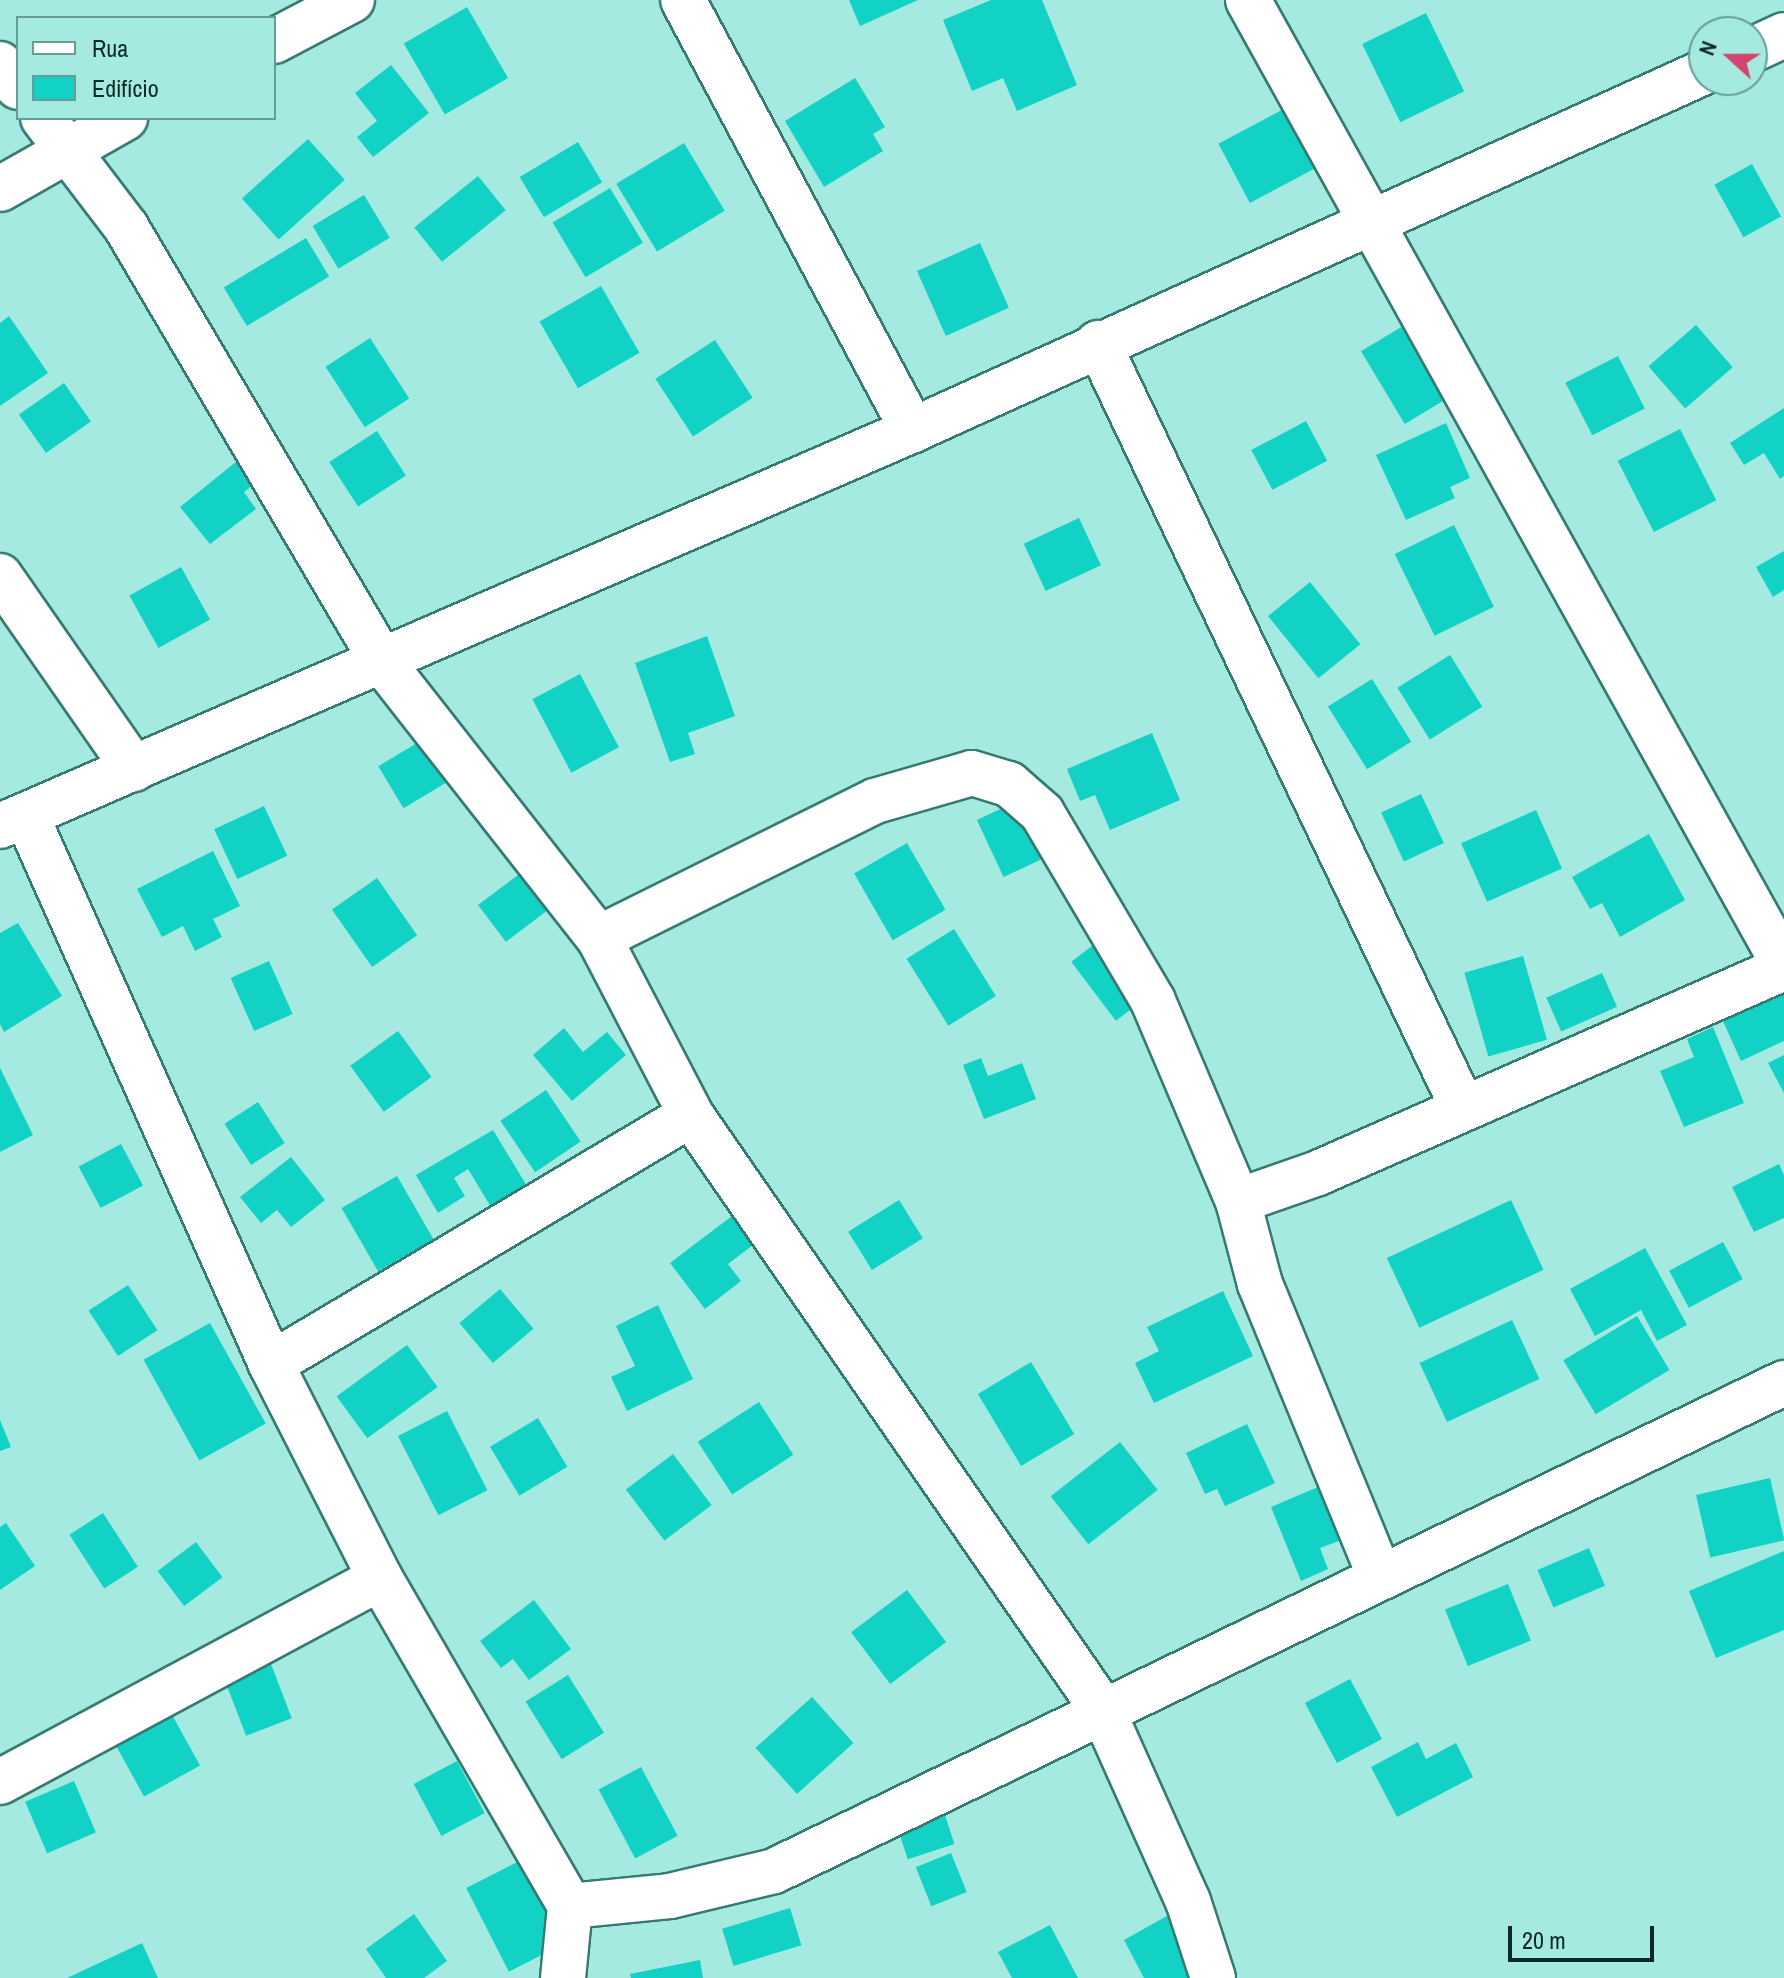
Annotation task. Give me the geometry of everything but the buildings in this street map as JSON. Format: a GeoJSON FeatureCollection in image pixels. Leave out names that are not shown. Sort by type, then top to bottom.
{"type":"FeatureCollection","features":[{"type":"Feature","properties":{"kind":"street"},"geometry":{"type":"LineString","coordinates":[[276,40],[352,0]]}},
{"type":"Feature","properties":{"kind":"street"},"geometry":{"type":"LineString","coordinates":[[683,0],[913,430]]}},
{"type":"Feature","properties":{"kind":"street"},"geometry":{"type":"LineString","coordinates":[[1238,1201],[1318,1173],[1462,1106],[1784,967],[1248,0]]}},
{"type":"Feature","properties":{"kind":"street"},"geometry":{"type":"LineString","coordinates":[[0,64],[16,84]]}},
{"type":"Feature","properties":{"kind":"street"},"geometry":{"type":"LineString","coordinates":[[563,1978],[570,1906],[380,1578],[271,1364],[13,821],[383,663],[913,430],[1098,343],[1373,226],[1688,79]]}},
{"type":"Feature","properties":{"kind":"street"},"geometry":{"type":"LineString","coordinates":[[0,189],[55,133],[116,120]]}},
{"type":"Feature","properties":{"kind":"street"},"geometry":{"type":"LineString","coordinates":[[55,133],[126,227],[383,663],[599,938],[691,1115],[1102,1709],[1188,1901],[1213,1978]]}},
{"type":"Feature","properties":{"kind":"street"},"geometry":{"type":"LineString","coordinates":[[1098,343],[1462,1106]]}},
{"type":"Feature","properties":{"kind":"street"},"geometry":{"type":"LineString","coordinates":[[0,576],[134,769]]}},
{"type":"Feature","properties":{"kind":"street"},"geometry":{"type":"LineString","coordinates":[[599,938],[875,801],[972,773],[1009,784],[1042,813],[1153,1001],[1238,1201],[1260,1284],[1380,1576]]}},
{"type":"Feature","properties":{"kind":"street"},"geometry":{"type":"LineString","coordinates":[[271,1364],[691,1115]]}},
{"type":"Feature","properties":{"kind":"street"},"geometry":{"type":"LineString","coordinates":[[570,1906],[670,1896],[774,1871],[888,1820],[1102,1709],[1784,1383]]}},
{"type":"Feature","properties":{"kind":"street"},"geometry":{"type":"LineString","coordinates":[[0,1782],[380,1578]]}}]}
